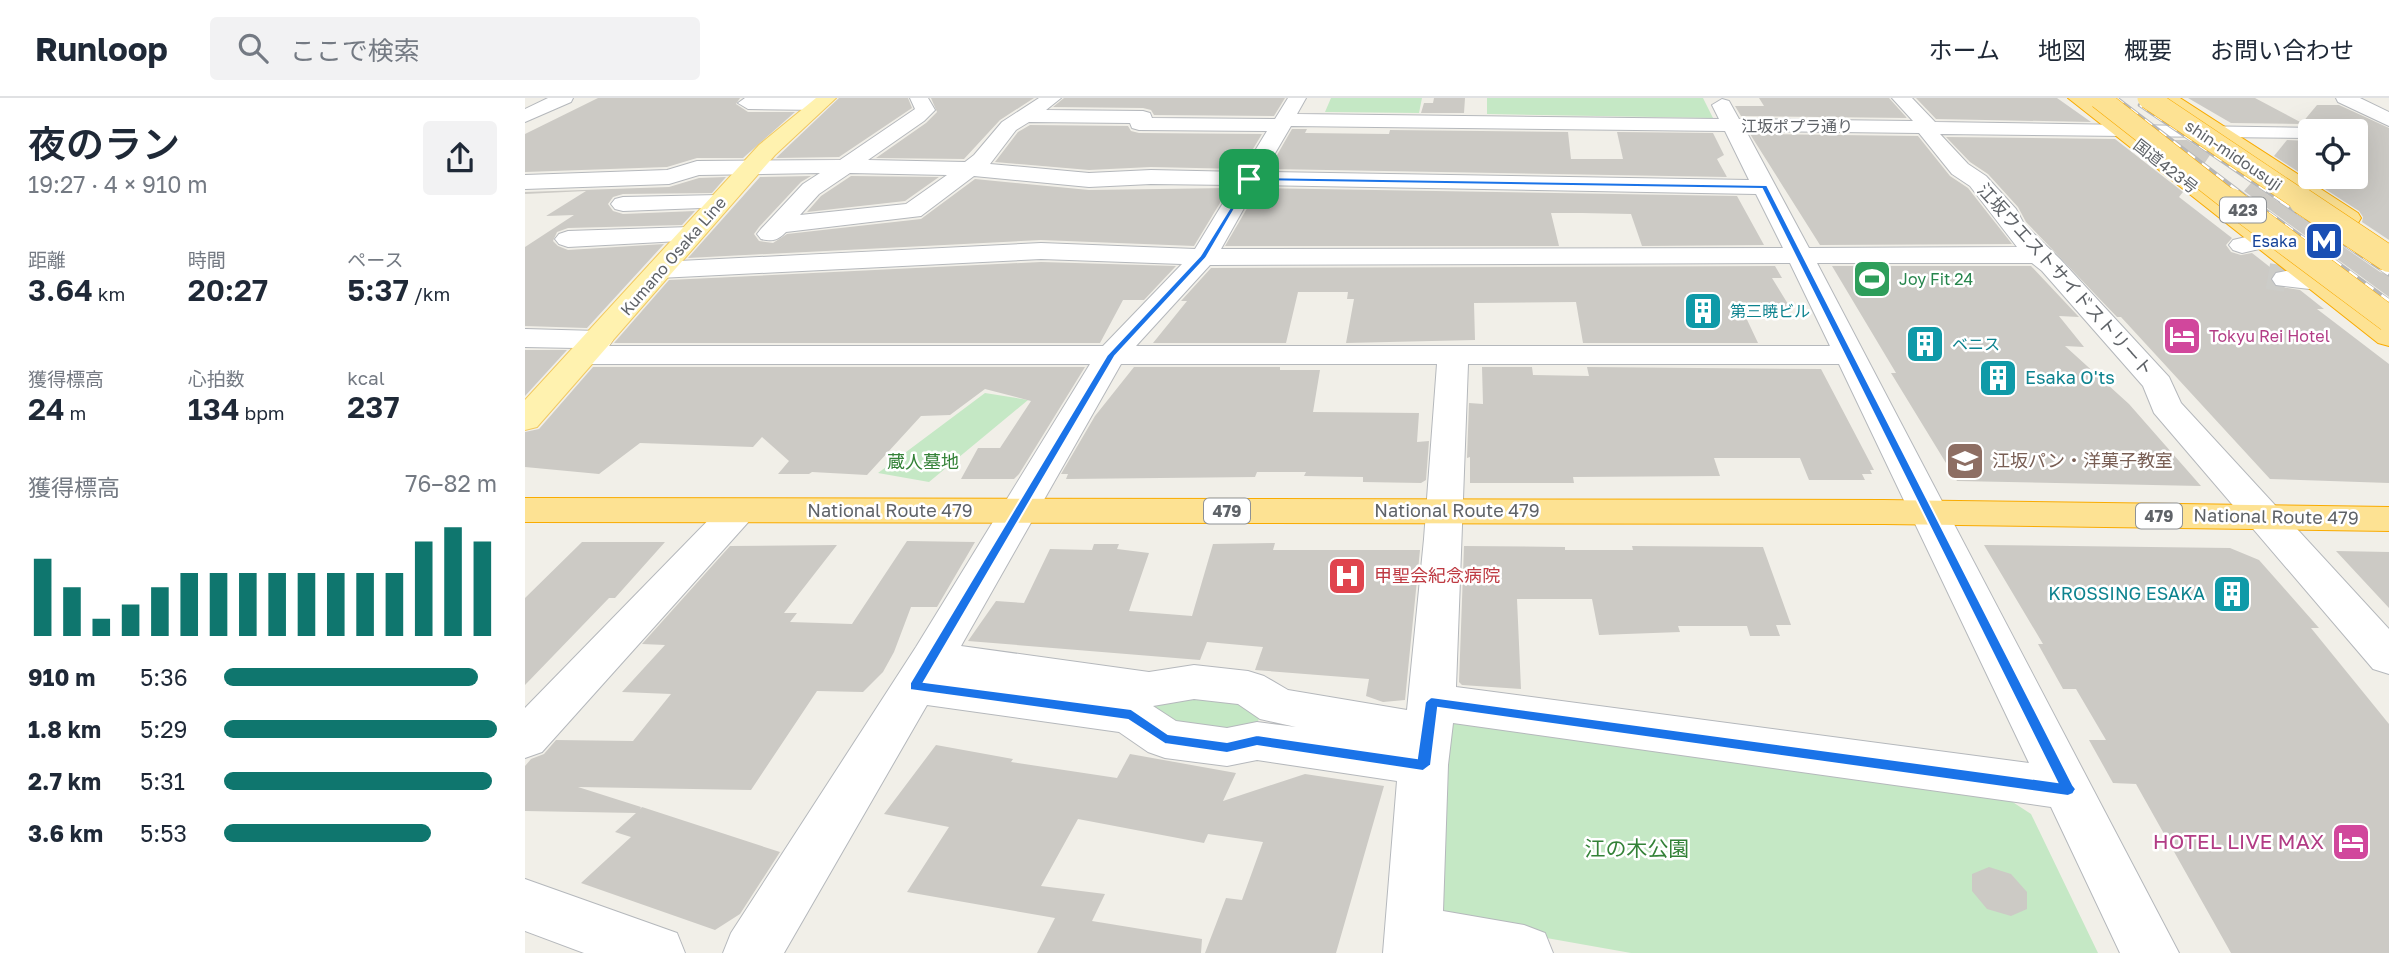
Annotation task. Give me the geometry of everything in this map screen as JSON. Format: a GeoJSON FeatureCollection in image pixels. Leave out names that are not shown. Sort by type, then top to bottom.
{"type":"FeatureCollection","features":[{"type":"Feature","properties":{"kind":"highway","name":"shin-midousuji"},"geometry":{"type":"LineString","coordinates":[[2148,98],[2389,259]]}},
{"type":"Feature","properties":{"kind":"highway"},"geometry":{"type":"LineString","coordinates":[[2167,98],[2389,243]]}},
{"type":"Feature","properties":{"kind":"highway","name":"shin-midousuji"},"geometry":{"type":"LineString","coordinates":[[2085,99],[2188,169],[2389,319]]}},
{"type":"Feature","properties":{"kind":"highway","name":"国道423号"},"geometry":{"type":"LineString","coordinates":[[2085,99],[2252,243],[2286,279],[2389,337]]}},
{"type":"Feature","properties":{"kind":"highway","name":"National Route 479"},"geometry":{"type":"LineString","coordinates":[[525,510],[1929,513],[2389,519]]}},
{"type":"Feature","properties":{"kind":"main road","name":"Kumano Osaka Line"},"geometry":{"type":"LineString","coordinates":[[525,420],[751,167],[823,101]]}},
{"type":"Feature","properties":{"kind":"street"},"geometry":{"type":"LineString","coordinates":[[525,116],[563,98]]}},
{"type":"Feature","properties":{"kind":"street"},"geometry":{"type":"LineString","coordinates":[[740,266],[811,190],[925,110],[919,98]]}},
{"type":"Feature","properties":{"kind":"street"},"geometry":{"type":"LineString","coordinates":[[778,225],[907,212],[969,169],[997,143],[1009,126],[1052,98]]}},
{"type":"Feature","properties":{"kind":"street"},"geometry":{"type":"LineString","coordinates":[[1718,98],[2150,953]]}},
{"type":"Feature","properties":{"kind":"street","name":"江坂ウエストサイドストリート"},"geometry":{"type":"LineString","coordinates":[[1901,98],[1924,122],[1930,135],[1959,169],[1984,188],[2007,214],[2013,227],[2038,255],[2052,265],[2158,384],[2166,406],[2389,658]]}},
{"type":"Feature","properties":{"kind":"street"},"geometry":{"type":"LineString","coordinates":[[2345,98],[2389,120]]}},
{"type":"Feature","properties":{"kind":"street"},"geometry":{"type":"LineString","coordinates":[[748,103],[823,101]]}},
{"type":"Feature","properties":{"kind":"street"},"geometry":{"type":"LineString","coordinates":[[1146,178],[1160,152],[1206,107]]}},
{"type":"Feature","properties":{"kind":"street"},"geometry":{"type":"LineString","coordinates":[[752,953],[1111,355],[1203,257],[1287,114]]}},
{"type":"Feature","properties":{"kind":"street","name":"江坂ポプラ通り"},"geometry":{"type":"LineString","coordinates":[[1025,116],[1143,117],[1139,124],[1187,125],[1287,114],[1732,125],[2298,132]]}},
{"type":"Feature","properties":{"kind":"street"},"geometry":{"type":"LineString","coordinates":[[2368,132],[2389,132]]}},
{"type":"Feature","properties":{"kind":"street"},"geometry":{"type":"LineString","coordinates":[[525,181],[669,177],[697,168],[843,166],[969,169],[1089,180],[1249,179],[1764,187]]}},
{"type":"Feature","properties":{"kind":"street"},"geometry":{"type":"LineString","coordinates":[[1950,188],[1984,188]]}},
{"type":"Feature","properties":{"kind":"street"},"geometry":{"type":"LineString","coordinates":[[606,204],[719,202]]}},
{"type":"Feature","properties":{"kind":"street"},"geometry":{"type":"LineString","coordinates":[[1985,226],[2013,227]]}},
{"type":"Feature","properties":{"kind":"street"},"geometry":{"type":"LineString","coordinates":[[568,239],[690,235]]}},
{"type":"Feature","properties":{"kind":"street"},"geometry":{"type":"LineString","coordinates":[[659,271],[1041,251],[1203,257],[2038,255]]}},
{"type":"Feature","properties":{"kind":"street"},"geometry":{"type":"LineString","coordinates":[[525,338],[592,348],[1111,355],[1850,355]]}},
{"type":"Feature","properties":{"kind":"street"},"geometry":{"type":"LineString","coordinates":[[1453,355],[1446,511],[1413,943],[1524,953]]}},
{"type":"Feature","properties":{"kind":"street"},"geometry":{"type":"LineString","coordinates":[[525,739],[738,511]]}},
{"type":"Feature","properties":{"kind":"street"},"geometry":{"type":"LineString","coordinates":[[923,672],[1131,715],[1165,739],[1227,747],[1257,741],[1427,733]]}},
{"type":"Feature","properties":{"kind":"street"},"geometry":{"type":"LineString","coordinates":[[923,672],[1149,689],[1194,682],[1248,688],[1277,706],[1427,733],[2068,789]]}},
{"type":"Feature","properties":{"kind":"street"},"geometry":{"type":"LineString","coordinates":[[525,905],[656,953]]}},
{"type":"Feature","properties":{"kind":"green space"},"geometry":{"type":"Polygon","coordinates":[[[1331,98],[1422,98],[1419,113],[1325,112],[1331,98]]]}},
{"type":"Feature","properties":{"kind":"green space"},"geometry":{"type":"Polygon","coordinates":[[[1487,98],[1703,98],[1713,118],[1487,114],[1487,98]]]}},
{"type":"Feature","properties":{"kind":"green space","name":"蔵人墓地"},"geometry":{"type":"Polygon","coordinates":[[[985,393],[1028,400],[929,482],[878,473],[985,393]]]}},
{"type":"Feature","properties":{"kind":"green space"},"geometry":{"type":"Polygon","coordinates":[[[1191,695],[1231,699],[1261,713],[1256,727],[1201,728],[1176,723],[1149,712],[1154,700],[1191,695]]]}},
{"type":"Feature","properties":{"kind":"green space","name":"江の木公園"},"geometry":{"type":"Polygon","coordinates":[[[1464,718],[2008,799],[2031,814],[2098,953],[1631,953],[1450,921],[1432,902],[1442,731],[1464,718]]]}},
{"type":"Feature","properties":{"kind":"building"},"geometry":{"type":"Polygon","coordinates":[[[598,98],[740,98],[736,104],[748,112],[795,112],[743,158],[697,158],[667,167],[525,172],[525,134],[598,98]]]}},
{"type":"Feature","properties":{"kind":"building"},"geometry":{"type":"Polygon","coordinates":[[[839,98],[908,98],[912,108],[839,157],[776,158],[839,98]]]}},
{"type":"Feature","properties":{"kind":"building"},"geometry":{"type":"Polygon","coordinates":[[[931,98],[1034,98],[1000,120],[964,159],[876,158],[926,123],[937,112],[931,98]]]}},
{"type":"Feature","properties":{"kind":"building"},"geometry":{"type":"Polygon","coordinates":[[[1064,98],[1285,98],[1274,116],[1154,115],[1151,110],[1143,108],[1053,107],[1064,98]]]}},
{"type":"Feature","properties":{"kind":"building"},"geometry":{"type":"Polygon","coordinates":[[[1434,98],[1465,98],[1464,113],[1421,113],[1424,103],[1433,103],[1434,98]]]}},
{"type":"Feature","properties":{"kind":"building"},"geometry":{"type":"Polygon","coordinates":[[[1759,98],[1889,98],[1907,118],[1741,116],[1735,106],[1764,106],[1759,98]]]}},
{"type":"Feature","properties":{"kind":"building"},"geometry":{"type":"Polygon","coordinates":[[[1916,98],[2057,98],[2091,122],[1936,119],[1916,98]]]}},
{"type":"Feature","properties":{"kind":"building"},"geometry":{"type":"Polygon","coordinates":[[[2188,98],[2255,98],[2298,121],[2298,124],[2231,123],[2188,98]]]}},
{"type":"Feature","properties":{"kind":"building"},"geometry":{"type":"Polygon","coordinates":[[[2317,105],[2339,105],[2389,128],[2389,240],[2362,222],[2363,217],[2359,211],[2325,189],[2368,189],[2368,119],[2305,119],[2317,105]]]}},
{"type":"Feature","properties":{"kind":"building"},"geometry":{"type":"Polygon","coordinates":[[[1030,125],[1128,126],[1131,131],[1139,133],[1262,134],[1241,169],[1151,167],[1089,170],[995,162],[1018,132],[1030,125]]]}},
{"type":"Feature","properties":{"kind":"building"},"geometry":{"type":"Polygon","coordinates":[[[1292,129],[1307,129],[1305,133],[1389,134],[1390,130],[1568,132],[1571,159],[1623,159],[1617,132],[1713,133],[1724,155],[1717,159],[1727,177],[1269,169],[1292,129]]]}},
{"type":"Feature","properties":{"kind":"building"},"geometry":{"type":"Polygon","coordinates":[[[1750,134],[1918,136],[1950,176],[1968,188],[2012,244],[1820,245],[1750,134]]]}},
{"type":"Feature","properties":{"kind":"building"},"geometry":{"type":"Polygon","coordinates":[[[1946,137],[2115,139],[2183,192],[2179,197],[2232,238],[2226,245],[2231,252],[2241,255],[2252,253],[2275,271],[2270,278],[2274,286],[2300,290],[2324,309],[2317,309],[2389,364],[2389,483],[2270,479],[2121,317],[2117,317],[2026,222],[2018,207],[1988,174],[1970,162],[1946,137]]]}},
{"type":"Feature","properties":{"kind":"building"},"geometry":{"type":"Polygon","coordinates":[[[2174,140],[2187,140],[2210,155],[2204,164],[2174,140]]]}},
{"type":"Feature","properties":{"kind":"building"},"geometry":{"type":"Polygon","coordinates":[[[2287,140],[2298,140],[2298,172],[2274,156],[2287,140]]]}},
{"type":"Feature","properties":{"kind":"building"},"geometry":{"type":"Polygon","coordinates":[[[811,176],[801,182],[759,227],[754,234],[759,241],[773,243],[787,234],[921,219],[975,179],[1089,190],[1229,188],[1194,246],[1041,240],[688,258],[760,177],[811,176]]]}},
{"type":"Feature","properties":{"kind":"building"},"geometry":{"type":"Polygon","coordinates":[[[851,176],[939,177],[905,201],[807,212],[821,196],[851,176]]]}},
{"type":"Feature","properties":{"kind":"building"},"geometry":{"type":"Polygon","coordinates":[[[726,177],[712,193],[623,194],[613,197],[608,204],[613,211],[623,214],[695,211],[682,225],[568,228],[557,232],[553,241],[568,250],[664,244],[587,328],[525,326],[525,247],[574,215],[546,216],[586,191],[525,192],[669,187],[699,178],[726,177]]]}},
{"type":"Feature","properties":{"kind":"building"},"geometry":{"type":"Polygon","coordinates":[[[2251,183],[2380,272],[2389,275],[2389,297],[2244,191],[2251,183]]]}},
{"type":"Feature","properties":{"kind":"building"},"geometry":{"type":"Polygon","coordinates":[[[1259,188],[1737,196],[1764,245],[1642,246],[1631,214],[1551,213],[1559,246],[1225,246],[1259,188]]]}},
{"type":"Feature","properties":{"kind":"building"},"geometry":{"type":"Polygon","coordinates":[[[1041,262],[1176,266],[1144,300],[1123,300],[1100,343],[614,343],[669,280],[1041,262]]]}},
{"type":"Feature","properties":{"kind":"building"},"geometry":{"type":"Polygon","coordinates":[[[1775,266],[1782,278],[1772,278],[1791,309],[1742,309],[1758,343],[1583,343],[1576,302],[1474,303],[1475,340],[1346,343],[1354,299],[1347,299],[1348,292],[1298,292],[1286,343],[1153,343],[1187,301],[1181,301],[1211,268],[1775,266]]]}},
{"type":"Feature","properties":{"kind":"building"},"geometry":{"type":"Polygon","coordinates":[[[1832,266],[2031,266],[2079,317],[2059,316],[2084,347],[2065,346],[2129,404],[2201,486],[1957,481],[1891,373],[1896,373],[1832,266]]]}},
{"type":"Feature","properties":{"kind":"building"},"geometry":{"type":"Polygon","coordinates":[[[525,350],[567,350],[525,396],[525,350]]]}},
{"type":"Feature","properties":{"kind":"building"},"geometry":{"type":"Polygon","coordinates":[[[593,367],[1085,367],[1014,479],[961,479],[978,448],[1000,448],[1031,401],[985,389],[950,415],[921,416],[867,475],[812,472],[778,474],[789,461],[762,437],[753,447],[640,443],[599,474],[525,467],[525,432],[539,429],[593,367]]]}},
{"type":"Feature","properties":{"kind":"building"},"geometry":{"type":"Polygon","coordinates":[[[1134,367],[1280,367],[1280,370],[1320,370],[1313,412],[1419,413],[1417,442],[1429,441],[1426,480],[1421,483],[1363,482],[1363,477],[1304,476],[1306,472],[1257,472],[1255,477],[1066,479],[1068,474],[1061,474],[1095,416],[1134,367]]]}},
{"type":"Feature","properties":{"kind":"building"},"geometry":{"type":"Polygon","coordinates":[[[1482,367],[1532,367],[1533,375],[1589,376],[1587,367],[1821,369],[1874,470],[1870,470],[1872,474],[1862,474],[1865,480],[1809,480],[1800,458],[1714,458],[1720,476],[1573,477],[1574,483],[1470,483],[1470,457],[1467,458],[1469,403],[1483,404],[1482,367]]]}},
{"type":"Feature","properties":{"kind":"building"},"geometry":{"type":"Polygon","coordinates":[[[907,541],[975,542],[937,607],[911,607],[894,652],[883,672],[863,692],[817,691],[751,790],[578,787],[780,852],[740,914],[715,930],[581,883],[631,837],[615,832],[636,813],[525,811],[525,766],[531,759],[544,754],[556,740],[633,741],[671,694],[622,692],[665,645],[642,644],[730,546],[837,545],[784,613],[797,613],[790,622],[852,624],[907,541]]]}},
{"type":"Feature","properties":{"kind":"building"},"geometry":{"type":"Polygon","coordinates":[[[582,542],[665,542],[615,598],[609,598],[525,685],[525,598],[582,542]]]}},
{"type":"Feature","properties":{"kind":"building"},"geometry":{"type":"Polygon","coordinates":[[[1275,543],[1273,550],[1420,550],[1405,700],[1383,702],[1366,696],[1369,679],[1255,670],[1263,647],[1207,642],[1200,660],[968,641],[996,601],[1024,603],[1050,549],[1092,550],[1094,544],[1119,544],[1117,549],[1149,553],[1129,611],[1192,616],[1213,544],[1275,543]]]}},
{"type":"Feature","properties":{"kind":"building"},"geometry":{"type":"Polygon","coordinates":[[[1984,545],[2230,548],[2259,560],[2319,628],[2311,628],[2389,724],[2389,953],[2231,953],[2136,784],[2113,783],[2089,740],[2106,740],[2076,689],[2063,689],[2038,644],[2043,644],[1984,545]]]}},
{"type":"Feature","properties":{"kind":"building"},"geometry":{"type":"Polygon","coordinates":[[[1464,546],[1565,547],[1565,550],[1633,550],[1632,546],[1763,547],[1791,625],[1776,625],[1780,636],[1750,636],[1747,626],[1678,626],[1680,632],[1599,635],[1592,599],[1517,599],[1521,689],[1462,685],[1459,682],[1464,546]]]}},
{"type":"Feature","properties":{"kind":"building"},"geometry":{"type":"Polygon","coordinates":[[[2336,551],[2389,552],[2389,608],[2336,551]]]}},
{"type":"Feature","properties":{"kind":"building"},"geometry":{"type":"Polygon","coordinates":[[[936,745],[1013,759],[1011,762],[1117,778],[1130,754],[1236,773],[1223,801],[1305,774],[1384,786],[1336,953],[1205,953],[1226,898],[1242,900],[1263,842],[1208,834],[1204,843],[1078,819],[1041,886],[1105,894],[1092,921],[1202,939],[1201,953],[1037,953],[1055,918],[907,892],[949,827],[884,814],[936,745]]]}},
{"type":"Feature","properties":{"kind":"building"},"geometry":{"type":"Polygon","coordinates":[[[1989,867],[2011,874],[2027,892],[2027,909],[2011,916],[1987,909],[1972,891],[1972,874],[1989,867]]]}},
{"type":"Feature","properties":{"kind":"tunnel"},"geometry":{"type":"LineString","coordinates":[[2268,276],[2286,279]]}},
{"type":"Feature","properties":{"kind":"railway"},"geometry":{"type":"LineString","coordinates":[[2116,98],[2254,203]]}},
{"type":"Feature","properties":{"kind":"railway"},"geometry":{"type":"LineString","coordinates":[[2140,105],[2284,203]]}},
{"type":"Feature","properties":{"kind":"railway"},"geometry":{"type":"LineString","coordinates":[[2252,201],[2389,301]]}},
{"type":"Feature","properties":{"kind":"railway"},"geometry":{"type":"LineString","coordinates":[[2281,201],[2389,274]]}},
{"type":"Feature","properties":{"kind":"place","name":"Esaka"},"geometry":{"type":"Point","coordinates":[2324,241]}},
{"type":"Feature","properties":{"kind":"place","name":"Joy Fit 24"},"geometry":{"type":"Point","coordinates":[1872,279]}},
{"type":"Feature","properties":{"kind":"place","name":"第三暁ビル"},"geometry":{"type":"Point","coordinates":[1703,311]}},
{"type":"Feature","properties":{"kind":"place","name":"Tokyu Rei Hotel"},"geometry":{"type":"Point","coordinates":[2182,336]}},
{"type":"Feature","properties":{"kind":"place","name":"ベニス"},"geometry":{"type":"Point","coordinates":[1925,344]}},
{"type":"Feature","properties":{"kind":"place","name":"Esaka O'ts"},"geometry":{"type":"Point","coordinates":[1998,378]}},
{"type":"Feature","properties":{"kind":"place","name":"江坂パン・洋菓子教室"},"geometry":{"type":"Point","coordinates":[1965,461]}},
{"type":"Feature","properties":{"kind":"place","name":"甲聖会紀念病院"},"geometry":{"type":"Point","coordinates":[1347,576]}},
{"type":"Feature","properties":{"kind":"place","name":"KROSSING ESAKA"},"geometry":{"type":"Point","coordinates":[2232,594]}},
{"type":"Feature","properties":{"kind":"place","name":"HOTEL LIVE MAX"},"geometry":{"type":"Point","coordinates":[2351,842]}},
{"type":"Feature","properties":{"kind":"route"},"geometry":{"type":"LineString","coordinates":[[1249,179],[1764,187],[2068,789],[1431,702],[1423,765],[1257,741],[1227,747],[1165,739],[1131,715],[914,686],[1111,355],[1203,257],[1249,179]]}}]}
